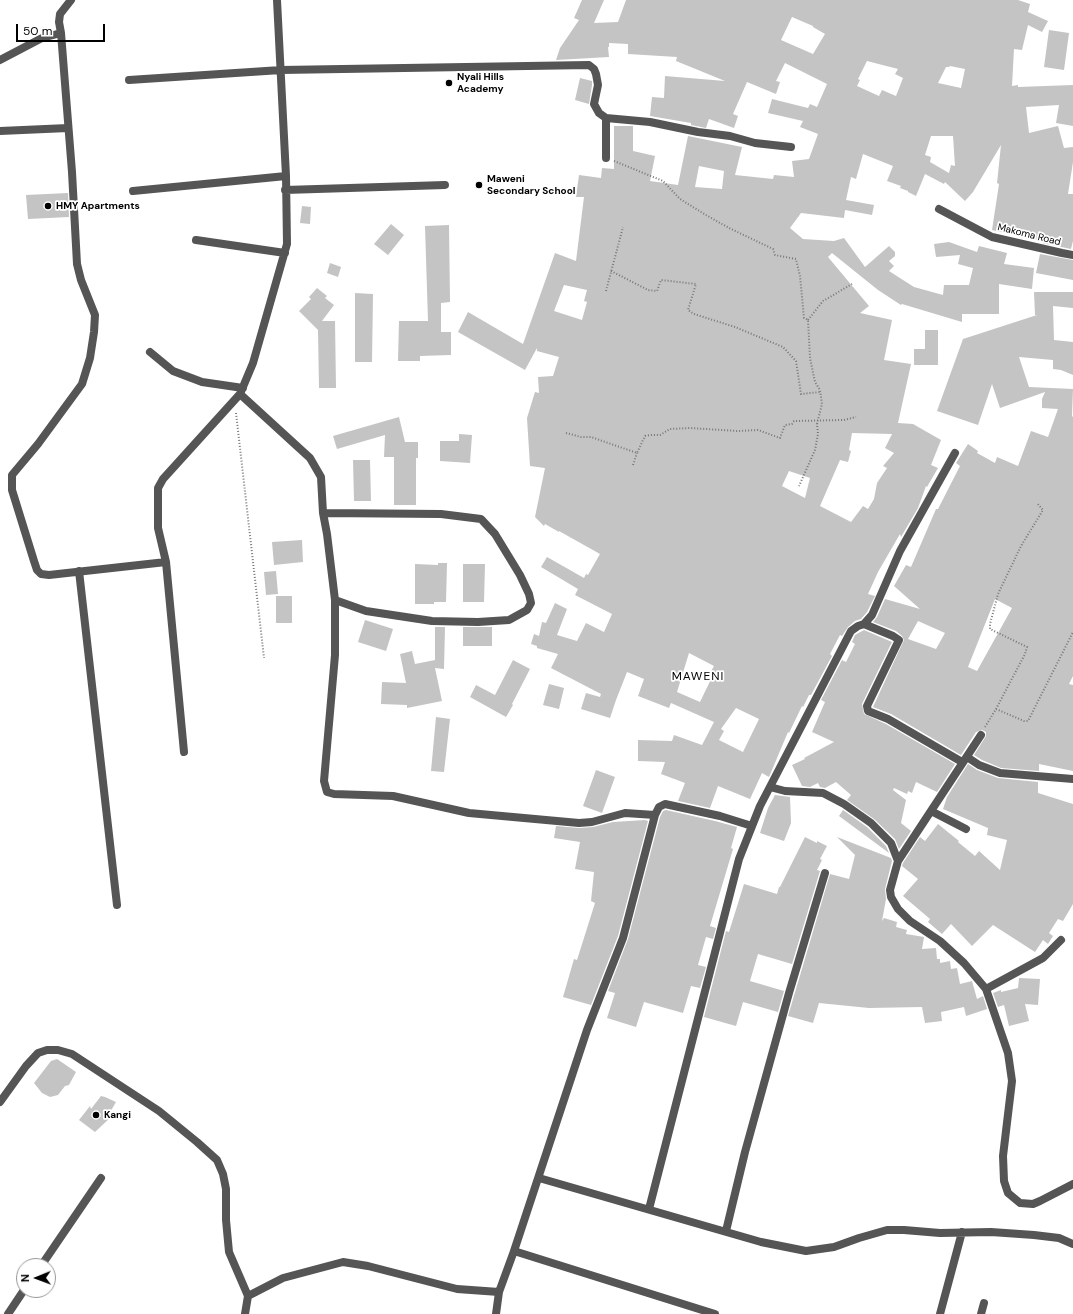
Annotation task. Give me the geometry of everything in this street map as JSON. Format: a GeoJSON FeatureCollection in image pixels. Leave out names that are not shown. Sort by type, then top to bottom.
{"type":"FeatureCollection","features":[{"type":"Feature","properties":{"kind":"street"},"geometry":{"type":"LineString","coordinates":[[71,0],[60,14],[59,22],[78,264],[81,280],[95,315],[90,358],[82,384],[38,444],[12,474],[12,490],[37,570],[41,574],[49,575],[166,562]]}},
{"type":"Feature","properties":{"kind":"street"},"geometry":{"type":"LineString","coordinates":[[184,752],[166,562],[158,528],[158,488],[163,479],[239,394],[253,363],[285,253],[287,244],[285,190],[286,176],[277,0]]}},
{"type":"Feature","properties":{"kind":"street"},"geometry":{"type":"LineString","coordinates":[[0,60],[42,38],[61,33]]}},
{"type":"Feature","properties":{"kind":"street"},"geometry":{"type":"LineString","coordinates":[[129,80],[281,70],[589,65],[594,69],[598,86],[594,104],[599,113],[606,118],[650,122],[698,132],[730,136],[754,143],[791,147]]}},
{"type":"Feature","properties":{"kind":"street"},"geometry":{"type":"LineString","coordinates":[[606,118],[606,158]]}},
{"type":"Feature","properties":{"kind":"street"},"geometry":{"type":"LineString","coordinates":[[0,131],[68,128]]}},
{"type":"Feature","properties":{"kind":"street"},"geometry":{"type":"LineString","coordinates":[[133,191],[286,176]]}},
{"type":"Feature","properties":{"kind":"street"},"geometry":{"type":"LineString","coordinates":[[285,190],[445,185]]}},
{"type":"Feature","properties":{"kind":"street","name":"Makoma Road"},"geometry":{"type":"LineString","coordinates":[[939,209],[992,237],[1062,254],[1073,255]]}},
{"type":"Feature","properties":{"kind":"street"},"geometry":{"type":"LineString","coordinates":[[196,240],[285,253]]}},
{"type":"Feature","properties":{"kind":"street"},"geometry":{"type":"LineString","coordinates":[[150,352],[173,371],[239,394],[310,458],[321,477],[323,513],[335,600],[335,655],[324,781],[327,792],[334,794],[393,796],[469,813],[579,823],[592,822],[625,813],[655,815]]}},
{"type":"Feature","properties":{"kind":"street"},"geometry":{"type":"LineString","coordinates":[[649,1209],[739,859],[760,806],[851,631],[864,624],[872,615],[900,551],[955,453]]}},
{"type":"Feature","properties":{"kind":"street"},"geometry":{"type":"LineString","coordinates":[[323,513],[441,514],[481,520],[495,534],[520,575],[529,594],[531,603],[527,610],[509,620],[478,622],[432,621],[374,612],[335,600]]}},
{"type":"Feature","properties":{"kind":"street"},"geometry":{"type":"LineString","coordinates":[[79,571],[117,905]]}},
{"type":"Feature","properties":{"kind":"street"},"geometry":{"type":"LineString","coordinates":[[864,624],[899,640],[867,706],[868,711],[888,719],[964,760],[1000,773],[1073,779]]}},
{"type":"Feature","properties":{"kind":"street"},"geometry":{"type":"LineString","coordinates":[[980,735],[898,861],[890,890],[890,897],[898,909],[910,921],[940,941],[964,963],[986,989],[1008,1053],[1012,1081],[1003,1156],[1004,1181],[1008,1194],[1020,1203],[1033,1204],[1073,1184]]}},
{"type":"Feature","properties":{"kind":"street"},"geometry":{"type":"LineString","coordinates":[[770,787],[785,791],[823,792],[844,804],[871,823],[891,842],[898,861]]}},
{"type":"Feature","properties":{"kind":"street"},"geometry":{"type":"LineString","coordinates":[[496,1314],[500,1292],[587,1030],[623,938],[655,815],[659,807],[665,804],[720,816],[752,826]]}},
{"type":"Feature","properties":{"kind":"street"},"geometry":{"type":"LineString","coordinates":[[931,811],[966,830]]}},
{"type":"Feature","properties":{"kind":"street"},"geometry":{"type":"LineString","coordinates":[[726,1231],[745,1152],[824,873]]}},
{"type":"Feature","properties":{"kind":"street"},"geometry":{"type":"LineString","coordinates":[[986,989],[1044,958],[1060,940]]}},
{"type":"Feature","properties":{"kind":"street"},"geometry":{"type":"LineString","coordinates":[[0,1102],[26,1066],[38,1053],[47,1050],[58,1050],[72,1054],[159,1112],[197,1142],[217,1160],[223,1174],[226,1190],[226,1220],[229,1252],[248,1296],[245,1314]]}},
{"type":"Feature","properties":{"kind":"street"},"geometry":{"type":"LineString","coordinates":[[46,1258],[100,1178]]}},
{"type":"Feature","properties":{"kind":"street"},"geometry":{"type":"LineString","coordinates":[[539,1178],[762,1242],[806,1250],[834,1247],[887,1230],[940,1233],[991,1232],[1034,1235],[1059,1238],[1073,1244]]}},
{"type":"Feature","properties":{"kind":"street"},"geometry":{"type":"LineString","coordinates":[[940,1314],[962,1232]]}},
{"type":"Feature","properties":{"kind":"street"},"geometry":{"type":"LineString","coordinates":[[514,1251],[715,1314]]}},
{"type":"Feature","properties":{"kind":"street"},"geometry":{"type":"LineString","coordinates":[[248,1296],[283,1278],[343,1262],[376,1268],[457,1289],[500,1292]]}},
{"type":"Feature","properties":{"kind":"street"},"geometry":{"type":"LineString","coordinates":[[8,1314],[19,1298]]}},
{"type":"Feature","properties":{"kind":"street"},"geometry":{"type":"LineString","coordinates":[[981,1314],[984,1303]]}},
{"type":"Feature","properties":{"kind":"path"},"geometry":{"type":"LineString","coordinates":[[606,158],[663,181],[680,199],[706,215],[773,249],[775,255],[796,259],[800,276],[804,318],[808,320]]}},
{"type":"Feature","properties":{"kind":"path"},"geometry":{"type":"LineString","coordinates":[[606,291],[623,227]]}},
{"type":"Feature","properties":{"kind":"path"},"geometry":{"type":"LineString","coordinates":[[611,271],[648,290],[657,291],[661,280],[696,284],[688,310],[694,314],[735,327],[783,347],[796,361],[801,394],[820,392]]}},
{"type":"Feature","properties":{"kind":"path"},"geometry":{"type":"LineString","coordinates":[[799,486],[815,450],[818,420],[822,404],[820,392],[815,382],[810,358],[808,320],[823,301],[852,284]]}},
{"type":"Feature","properties":{"kind":"path"},"geometry":{"type":"LineString","coordinates":[[239,394],[264,658]]}},
{"type":"Feature","properties":{"kind":"path"},"geometry":{"type":"LineString","coordinates":[[633,465],[645,436],[660,435],[670,429],[690,428],[738,431],[758,430],[780,438],[785,424],[792,424],[794,421],[844,420],[856,417]]}},
{"type":"Feature","properties":{"kind":"path"},"geometry":{"type":"LineString","coordinates":[[566,433],[581,437],[591,437],[637,453]]}},
{"type":"Feature","properties":{"kind":"path"},"geometry":{"type":"LineString","coordinates":[[980,735],[996,709],[1025,654],[1027,647],[990,629],[990,624],[998,594],[1021,546],[1043,510],[1037,503]]}},
{"type":"Feature","properties":{"kind":"path"},"geometry":{"type":"LineString","coordinates":[[996,709],[1024,721],[1028,721],[1073,632]]}},
{"type":"Feature","properties":{"kind":"building"},"geometry":{"type":"Polygon","coordinates":[[[582,0],[604,0],[594,23],[618,22],[626,0],[1018,0],[1030,4],[1028,12],[1048,21],[1042,32],[1028,25],[1022,50],[1014,49],[1012,86],[1073,85],[1073,126],[1056,123],[1059,105],[1026,107],[1029,133],[1058,126],[1064,148],[1073,147],[1073,162],[1068,194],[1073,194],[1073,241],[1071,249],[992,230],[999,184],[997,183],[1001,145],[973,192],[965,201],[945,182],[944,184],[925,174],[916,196],[900,188],[901,186],[887,181],[893,166],[863,154],[856,179],[851,177],[846,200],[874,205],[872,215],[845,210],[844,218],[801,213],[790,228],[803,239],[834,241],[844,238],[865,267],[889,246],[895,252],[895,256],[889,261],[894,266],[889,271],[914,287],[943,295],[944,285],[969,285],[973,268],[958,264],[960,255],[936,257],[934,244],[949,242],[977,252],[979,246],[1007,253],[1004,264],[1034,268],[1032,289],[999,284],[999,314],[962,314],[962,322],[902,304],[901,305],[878,290],[832,253],[828,257],[869,306],[860,313],[892,320],[884,360],[911,364],[898,423],[913,424],[941,440],[931,465],[938,468],[927,487],[926,486],[918,508],[901,537],[900,534],[878,572],[868,594],[875,596],[867,612],[861,619],[855,621],[848,627],[842,636],[840,635],[830,654],[832,656],[811,695],[809,695],[803,707],[802,706],[789,733],[788,732],[769,777],[762,773],[750,799],[718,786],[710,808],[678,801],[685,783],[661,774],[665,762],[638,761],[638,740],[672,741],[674,735],[702,745],[714,722],[671,703],[669,708],[638,696],[644,679],[627,672],[610,718],[581,709],[586,693],[600,697],[601,694],[551,668],[558,654],[537,648],[537,646],[531,644],[534,634],[539,636],[542,622],[546,623],[555,603],[567,609],[557,635],[577,641],[586,623],[604,632],[612,614],[575,595],[578,589],[541,567],[547,557],[584,578],[586,574],[588,575],[600,554],[545,524],[544,526],[535,517],[545,468],[530,466],[527,418],[535,392],[539,393],[538,377],[553,376],[559,357],[537,351],[537,348],[525,370],[458,332],[468,312],[523,344],[555,253],[576,261],[584,197],[576,197],[579,175],[601,178],[602,168],[614,169],[614,126],[633,126],[633,151],[655,156],[650,181],[678,185],[688,136],[742,147],[735,175],[773,179],[774,175],[794,177],[792,161],[809,159],[818,134],[800,127],[803,121],[768,113],[772,99],[808,108],[810,104],[817,107],[827,84],[785,63],[776,81],[780,82],[776,94],[747,82],[733,114],[738,116],[734,128],[709,119],[706,128],[691,125],[691,123],[650,116],[652,97],[664,98],[665,76],[725,81],[676,61],[677,57],[628,54],[628,44],[609,43],[609,57],[556,60],[560,48],[579,20],[574,18],[582,0]],[[792,17],[781,40],[813,54],[825,34],[813,26],[792,17]],[[867,61],[858,79],[860,80],[857,86],[879,96],[882,90],[896,96],[903,78],[895,74],[898,69],[867,61]],[[950,66],[946,67],[938,83],[961,88],[965,69],[950,66]],[[931,136],[925,155],[931,157],[930,162],[949,173],[951,165],[955,166],[953,136],[931,136]],[[699,166],[695,187],[722,189],[724,171],[699,166]],[[564,285],[554,311],[582,320],[587,302],[584,301],[587,290],[564,285]],[[852,433],[849,450],[851,451],[848,462],[840,460],[820,506],[851,522],[863,506],[868,509],[874,499],[877,483],[887,468],[883,466],[894,453],[885,448],[892,434],[852,433]],[[789,471],[782,486],[805,498],[810,478],[789,471]],[[689,653],[677,692],[700,702],[713,675],[710,673],[714,666],[689,653]],[[736,708],[721,729],[724,731],[719,740],[743,752],[759,719],[736,708]]]}},
{"type":"Feature","properties":{"kind":"building"},"geometry":{"type":"Polygon","coordinates":[[[1049,30],[1069,33],[1064,70],[1044,67],[1049,30]]]}},
{"type":"Feature","properties":{"kind":"building"},"geometry":{"type":"Polygon","coordinates":[[[580,78],[592,81],[589,104],[575,100],[580,78]]]}},
{"type":"Feature","properties":{"kind":"building","name":"HMY Apartments"},"geometry":{"type":"Polygon","coordinates":[[[68,193],[69,217],[28,219],[26,195],[68,193]]]}},
{"type":"Feature","properties":{"kind":"building"},"geometry":{"type":"Polygon","coordinates":[[[302,206],[311,207],[310,224],[300,223],[302,206]]]}},
{"type":"Feature","properties":{"kind":"building"},"geometry":{"type":"Polygon","coordinates":[[[391,224],[404,235],[388,255],[374,244],[391,224]]]}},
{"type":"Feature","properties":{"kind":"building"},"geometry":{"type":"Polygon","coordinates":[[[449,225],[450,302],[441,303],[441,332],[451,332],[451,355],[420,356],[420,361],[398,361],[399,321],[428,321],[425,226],[449,225]]]}},
{"type":"Feature","properties":{"kind":"building"},"geometry":{"type":"Polygon","coordinates":[[[1040,254],[1073,260],[1073,280],[1036,273],[1040,254]]]}},
{"type":"Feature","properties":{"kind":"building"},"geometry":{"type":"Polygon","coordinates":[[[330,263],[341,267],[338,277],[327,273],[330,263]]]}},
{"type":"Feature","properties":{"kind":"building"},"geometry":{"type":"Polygon","coordinates":[[[317,288],[327,296],[325,298],[334,305],[322,321],[335,321],[336,388],[319,388],[318,330],[299,311],[311,299],[309,297],[317,288]]]}},
{"type":"Feature","properties":{"kind":"building"},"geometry":{"type":"Polygon","coordinates":[[[1034,292],[1073,292],[1073,308],[1053,306],[1054,340],[1073,342],[1073,375],[1061,370],[1053,369],[1053,360],[1019,357],[1029,387],[1073,389],[1073,676],[1069,684],[1073,685],[1073,771],[1039,764],[1039,771],[1001,768],[974,755],[986,736],[986,732],[982,730],[976,732],[961,755],[891,714],[873,707],[904,640],[896,631],[873,622],[877,617],[885,599],[920,609],[894,586],[906,565],[911,567],[936,509],[938,509],[960,466],[956,463],[968,444],[978,451],[977,453],[995,463],[997,457],[1018,466],[1031,431],[1048,437],[1058,409],[1042,408],[1042,399],[1045,392],[1000,408],[992,384],[978,425],[937,411],[963,339],[1037,315],[1035,315],[1034,292]],[[995,599],[968,667],[977,671],[1012,608],[995,599]],[[918,621],[908,639],[936,649],[945,633],[918,621]]]}},
{"type":"Feature","properties":{"kind":"building"},"geometry":{"type":"Polygon","coordinates":[[[355,293],[373,294],[372,362],[355,362],[355,293]]]}},
{"type":"Feature","properties":{"kind":"building"},"geometry":{"type":"Polygon","coordinates":[[[925,330],[938,330],[938,365],[914,365],[914,349],[925,349],[925,330]]]}},
{"type":"Feature","properties":{"kind":"building"},"geometry":{"type":"Polygon","coordinates":[[[399,417],[405,442],[418,442],[418,458],[416,458],[416,505],[394,505],[394,457],[384,457],[385,435],[337,449],[333,436],[399,417]]]}},
{"type":"Feature","properties":{"kind":"building"},"geometry":{"type":"Polygon","coordinates":[[[459,434],[472,435],[470,463],[440,461],[440,441],[459,441],[459,434]]]}},
{"type":"Feature","properties":{"kind":"building"},"geometry":{"type":"Polygon","coordinates":[[[353,460],[370,460],[371,501],[354,501],[353,460]]]}},
{"type":"Feature","properties":{"kind":"building"},"geometry":{"type":"Polygon","coordinates":[[[302,540],[303,562],[274,565],[272,542],[302,540]]]}},
{"type":"Feature","properties":{"kind":"building"},"geometry":{"type":"Polygon","coordinates":[[[438,563],[447,563],[446,602],[434,602],[434,604],[415,604],[415,564],[438,565],[438,563]]]}},
{"type":"Feature","properties":{"kind":"building"},"geometry":{"type":"Polygon","coordinates":[[[463,564],[485,564],[484,602],[463,602],[463,564]]]}},
{"type":"Feature","properties":{"kind":"building"},"geometry":{"type":"Polygon","coordinates":[[[276,571],[278,594],[266,595],[264,572],[276,571]]]}},
{"type":"Feature","properties":{"kind":"building"},"geometry":{"type":"Polygon","coordinates":[[[276,596],[292,596],[292,623],[276,623],[276,596]]]}},
{"type":"Feature","properties":{"kind":"building"},"geometry":{"type":"Polygon","coordinates":[[[365,620],[393,629],[386,651],[358,642],[365,620]]]}},
{"type":"Feature","properties":{"kind":"building"},"geometry":{"type":"Polygon","coordinates":[[[435,627],[445,627],[444,669],[435,668],[442,701],[407,708],[407,705],[381,704],[382,682],[406,683],[400,654],[412,651],[415,664],[435,660],[435,627]]]}},
{"type":"Feature","properties":{"kind":"building"},"geometry":{"type":"Polygon","coordinates":[[[463,627],[492,627],[492,646],[463,646],[463,627]]]}},
{"type":"Feature","properties":{"kind":"building"},"geometry":{"type":"Polygon","coordinates":[[[864,630],[892,642],[862,704],[864,714],[886,724],[955,764],[937,792],[916,782],[912,793],[908,791],[907,794],[894,788],[893,790],[906,800],[901,823],[911,831],[899,849],[895,839],[874,819],[847,800],[851,795],[836,782],[825,788],[820,787],[818,783],[810,787],[802,786],[792,765],[834,742],[812,732],[825,702],[821,700],[842,660],[846,662],[855,644],[852,642],[855,635],[864,630]]]}},
{"type":"Feature","properties":{"kind":"building"},"geometry":{"type":"Polygon","coordinates":[[[513,660],[530,669],[506,717],[470,697],[476,685],[495,695],[513,660]]]}},
{"type":"Feature","properties":{"kind":"building"},"geometry":{"type":"Polygon","coordinates":[[[549,684],[564,688],[559,709],[543,705],[549,684]]]}},
{"type":"Feature","properties":{"kind":"building"},"geometry":{"type":"Polygon","coordinates":[[[436,717],[450,719],[444,772],[431,771],[436,717]]]}},
{"type":"Feature","properties":{"kind":"building"},"geometry":{"type":"Polygon","coordinates":[[[968,764],[977,770],[998,778],[1038,782],[1038,793],[1073,804],[1073,904],[1063,921],[1058,919],[1049,933],[1053,936],[1048,944],[1043,940],[1035,952],[993,925],[972,946],[951,924],[942,934],[928,922],[930,919],[903,896],[918,879],[902,866],[903,863],[920,837],[925,841],[938,824],[975,856],[979,851],[1000,870],[1007,840],[987,835],[988,828],[943,809],[947,797],[968,764]]]}},
{"type":"Feature","properties":{"kind":"building"},"geometry":{"type":"Polygon","coordinates":[[[596,770],[615,777],[602,813],[583,806],[596,770]]]}},
{"type":"Feature","properties":{"kind":"building"},"geometry":{"type":"Polygon","coordinates":[[[775,795],[790,797],[791,823],[784,841],[760,833],[768,808],[775,795]]]}},
{"type":"Feature","properties":{"kind":"building"},"geometry":{"type":"Polygon","coordinates":[[[666,810],[737,827],[731,848],[733,849],[710,926],[716,928],[713,939],[706,937],[698,965],[706,967],[700,988],[691,986],[683,1013],[644,1002],[636,1027],[607,1018],[615,993],[608,991],[628,939],[660,817],[663,811],[666,810]]]}},
{"type":"Feature","properties":{"kind":"building"},"geometry":{"type":"Polygon","coordinates":[[[843,810],[867,827],[886,846],[889,853],[839,816],[843,810]]]}},
{"type":"Feature","properties":{"kind":"building"},"geometry":{"type":"Polygon","coordinates":[[[648,821],[618,936],[591,1005],[563,997],[574,959],[577,960],[595,903],[591,901],[594,872],[575,869],[580,842],[554,838],[556,826],[579,828],[593,827],[613,822],[648,821]]]}},
{"type":"Feature","properties":{"kind":"building"},"geometry":{"type":"Polygon","coordinates":[[[805,837],[827,846],[820,859],[822,860],[817,870],[820,871],[792,964],[758,954],[750,981],[784,991],[778,1012],[743,1002],[736,1026],[704,1017],[726,931],[729,932],[744,884],[777,894],[779,887],[805,837]]]}},
{"type":"Feature","properties":{"kind":"building"},"geometry":{"type":"Polygon","coordinates":[[[837,837],[891,858],[892,861],[885,889],[886,899],[882,921],[884,918],[897,922],[896,927],[907,930],[906,934],[924,937],[922,949],[936,948],[937,959],[940,959],[940,963],[950,961],[951,969],[957,968],[960,984],[972,981],[977,999],[983,996],[987,1009],[966,1016],[964,1007],[941,1012],[942,1021],[925,1023],[922,1007],[869,1008],[819,1003],[813,1023],[788,1016],[830,874],[849,879],[855,855],[837,837]]]}},
{"type":"Feature","properties":{"kind":"building"},"geometry":{"type":"Polygon","coordinates":[[[1019,978],[1040,979],[1038,1005],[1025,1004],[1029,1021],[1009,1026],[1004,1005],[998,1007],[993,993],[1001,990],[1001,992],[1018,988],[1019,978]]]}},
{"type":"Feature","properties":{"kind":"building"},"geometry":{"type":"Polygon","coordinates":[[[57,1059],[76,1072],[69,1085],[65,1086],[58,1095],[50,1097],[42,1093],[34,1083],[51,1061],[57,1059]]]}},
{"type":"Feature","properties":{"kind":"building","name":"Kangi"},"geometry":{"type":"Polygon","coordinates":[[[101,1096],[116,1102],[109,1114],[111,1117],[95,1132],[79,1120],[90,1106],[91,1109],[101,1096]]]}},
{"type":"Feature","properties":{"kind":"place","name":"Nyali Hills Academy"},"geometry":{"type":"Point","coordinates":[449,83]}},
{"type":"Feature","properties":{"kind":"place","name":"Maweni Secondary School"},"geometry":{"type":"Point","coordinates":[479,185]}},
{"type":"Feature","properties":{"kind":"place","name":"HMY Apartments"},"geometry":{"type":"Point","coordinates":[48,206]}},
{"type":"Feature","properties":{"kind":"place","name":"Kangi"},"geometry":{"type":"Point","coordinates":[96,1115]}},
{"type":"Feature","properties":{"kind":"district","name":"MAWENI"},"geometry":{"type":"Point","coordinates":[698,677]}}]}
